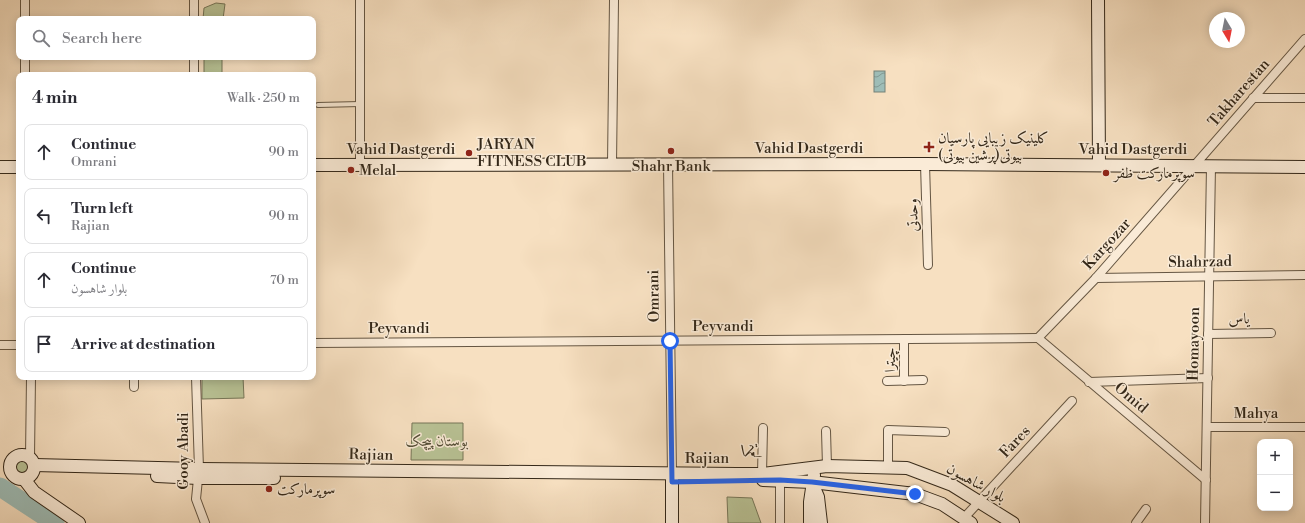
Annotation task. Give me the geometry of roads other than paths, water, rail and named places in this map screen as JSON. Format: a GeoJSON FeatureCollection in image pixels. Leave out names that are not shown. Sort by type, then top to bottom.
{"type":"FeatureCollection","features":[{"type":"Feature","properties":{"kind":"main road"},"geometry":{"type":"LineString","coordinates":[[1098,0],[1098,165]]}},
{"type":"Feature","properties":{"kind":"main road","name":"Vahid Dastgerdi"},"geometry":{"type":"LineString","coordinates":[[316,166],[925,164],[1305,166]]}},
{"type":"Feature","properties":{"kind":"main road"},"geometry":{"type":"LineString","coordinates":[[0,167],[16,167]]}},
{"type":"Feature","properties":{"kind":"main road","name":"Rajian"},"geometry":{"type":"LineString","coordinates":[[5,468],[10,464],[15,456],[20,455],[33,464],[199,473],[672,478],[812,482]]}},
{"type":"Feature","properties":{"kind":"main road"},"geometry":{"type":"LineString","coordinates":[[24,479],[28,477],[33,464]]}},
{"type":"Feature","properties":{"kind":"main road"},"geometry":{"type":"LineString","coordinates":[[810,523],[812,482],[821,467]]}},
{"type":"Feature","properties":{"kind":"main road","name":"Rajian"},"geometry":{"type":"LineString","coordinates":[[672,478],[762,474],[821,467]]}},
{"type":"Feature","properties":{"kind":"main road","name":"بلوار شاهسون"},"geometry":{"type":"LineString","coordinates":[[821,467],[907,468],[952,485],[1013,523]]}},
{"type":"Feature","properties":{"kind":"main road"},"geometry":{"type":"LineString","coordinates":[[5,468],[14,477],[24,479],[34,492],[79,523]]}},
{"type":"Feature","properties":{"kind":"main road","name":"Omrani"},"geometry":{"type":"LineString","coordinates":[[672,478],[672,523]]}},
{"type":"Feature","properties":{"kind":"main road"},"geometry":{"type":"LineString","coordinates":[[812,482],[915,494],[942,504],[967,521]]}},
{"type":"Feature","properties":{"kind":"main road"},"geometry":{"type":"LineString","coordinates":[[812,482],[818,497],[821,523]]}},
{"type":"Feature","properties":{"kind":"street"},"geometry":{"type":"LineString","coordinates":[[25,0],[25,16]]}},
{"type":"Feature","properties":{"kind":"street"},"geometry":{"type":"LineString","coordinates":[[194,0],[194,16]]}},
{"type":"Feature","properties":{"kind":"street"},"geometry":{"type":"LineString","coordinates":[[360,0],[360,165]]}},
{"type":"Feature","properties":{"kind":"street"},"geometry":{"type":"LineString","coordinates":[[612,164],[614,0]]}},
{"type":"Feature","properties":{"kind":"street","name":"Takharestan"},"geometry":{"type":"LineString","coordinates":[[1194,166],[1305,39]]}},
{"type":"Feature","properties":{"kind":"street"},"geometry":{"type":"LineString","coordinates":[[25,60],[25,72]]}},
{"type":"Feature","properties":{"kind":"street"},"geometry":{"type":"LineString","coordinates":[[194,60],[194,72]]}},
{"type":"Feature","properties":{"kind":"street"},"geometry":{"type":"LineString","coordinates":[[1253,98],[1305,98]]}},
{"type":"Feature","properties":{"kind":"street","name":"Omrani"},"geometry":{"type":"LineString","coordinates":[[668,164],[672,478]]}},
{"type":"Feature","properties":{"kind":"street","name":"وحدتی"},"geometry":{"type":"LineString","coordinates":[[925,164],[928,265]]}},
{"type":"Feature","properties":{"kind":"street","name":"Kargozar"},"geometry":{"type":"LineString","coordinates":[[1038,338],[1096,278],[1194,166]]}},
{"type":"Feature","properties":{"kind":"street","name":"Homayoon"},"geometry":{"type":"LineString","coordinates":[[1205,523],[1211,166]]}},
{"type":"Feature","properties":{"kind":"street","name":"Shahrzad"},"geometry":{"type":"LineString","coordinates":[[1096,278],[1305,275]]}},
{"type":"Feature","properties":{"kind":"street","name":"یاس"},"geometry":{"type":"LineString","coordinates":[[1208,334],[1271,333]]}},
{"type":"Feature","properties":{"kind":"street","name":"Peyvandi"},"geometry":{"type":"LineString","coordinates":[[316,343],[1038,338]]}},
{"type":"Feature","properties":{"kind":"street","name":"Omid"},"geometry":{"type":"LineString","coordinates":[[1038,338],[1206,480]]}},
{"type":"Feature","properties":{"kind":"street","name":"چیترا"},"geometry":{"type":"LineString","coordinates":[[904,339],[904,381]]}},
{"type":"Feature","properties":{"kind":"street"},"geometry":{"type":"LineString","coordinates":[[0,345],[16,345]]}},
{"type":"Feature","properties":{"kind":"street"},"geometry":{"type":"LineString","coordinates":[[1089,382],[1208,378]]}},
{"type":"Feature","properties":{"kind":"street"},"geometry":{"type":"LineString","coordinates":[[31,380],[33,464]]}},
{"type":"Feature","properties":{"kind":"street"},"geometry":{"type":"LineString","coordinates":[[134,380],[134,387]]}},
{"type":"Feature","properties":{"kind":"street","name":"Gooy Abadi"},"geometry":{"type":"LineString","coordinates":[[196,380],[199,473],[196,499],[205,523]]}},
{"type":"Feature","properties":{"kind":"street","name":"چیترا"},"geometry":{"type":"LineString","coordinates":[[887,381],[924,380]]}},
{"type":"Feature","properties":{"kind":"street","name":"Fares"},"geometry":{"type":"LineString","coordinates":[[967,521],[979,501],[1072,401]]}},
{"type":"Feature","properties":{"kind":"street","name":"Mahya"},"geometry":{"type":"LineString","coordinates":[[1207,427],[1305,427]]}},
{"type":"Feature","properties":{"kind":"street","name":"یکم"},"geometry":{"type":"LineString","coordinates":[[762,474],[763,428]]}},
{"type":"Feature","properties":{"kind":"street"},"geometry":{"type":"LineString","coordinates":[[888,468],[888,430],[945,432]]}},
{"type":"Feature","properties":{"kind":"street"},"geometry":{"type":"LineString","coordinates":[[821,467],[826,431]]}},
{"type":"Feature","properties":{"kind":"street"},"geometry":{"type":"LineString","coordinates":[[780,480],[780,523]]}},
{"type":"Feature","properties":{"kind":"street"},"geometry":{"type":"LineString","coordinates":[[1136,523],[1146,509]]}},
{"type":"Feature","properties":{"kind":"lane"},"geometry":{"type":"LineString","coordinates":[[318,105],[360,104]]}},
{"type":"Feature","properties":{"kind":"water"},"geometry":{"type":"Polygon","coordinates":[[[874,71],[885,71],[885,92],[874,92],[874,71]]]}},
{"type":"Feature","properties":{"kind":"waterway"},"geometry":{"type":"LineString","coordinates":[[0,487],[55,523]]}},
{"type":"Feature","properties":{"kind":"place","name":"کلینیک زیبایی پارسیان بیوتی(پرشین بیوتی)"},"geometry":{"type":"Point","coordinates":[929,147]}},
{"type":"Feature","properties":{"kind":"place","name":"Shahr Bank"},"geometry":{"type":"Point","coordinates":[671,151]}},
{"type":"Feature","properties":{"kind":"place","name":"JARYAN FITNESS CLUB"},"geometry":{"type":"Point","coordinates":[469,153]}},
{"type":"Feature","properties":{"kind":"place","name":"Melal"},"geometry":{"type":"Point","coordinates":[351,170]}},
{"type":"Feature","properties":{"kind":"place","name":"سوپرمارکت ظفر"},"geometry":{"type":"Point","coordinates":[1106,173]}},
{"type":"Feature","properties":{"kind":"place","name":"سوپرمارکت"},"geometry":{"type":"Point","coordinates":[269,489]}},
{"type":"Feature","properties":{"kind":"park label","name":"بوستان پیچک"},"geometry":{"type":"Point","coordinates":[437,441]}}]}
